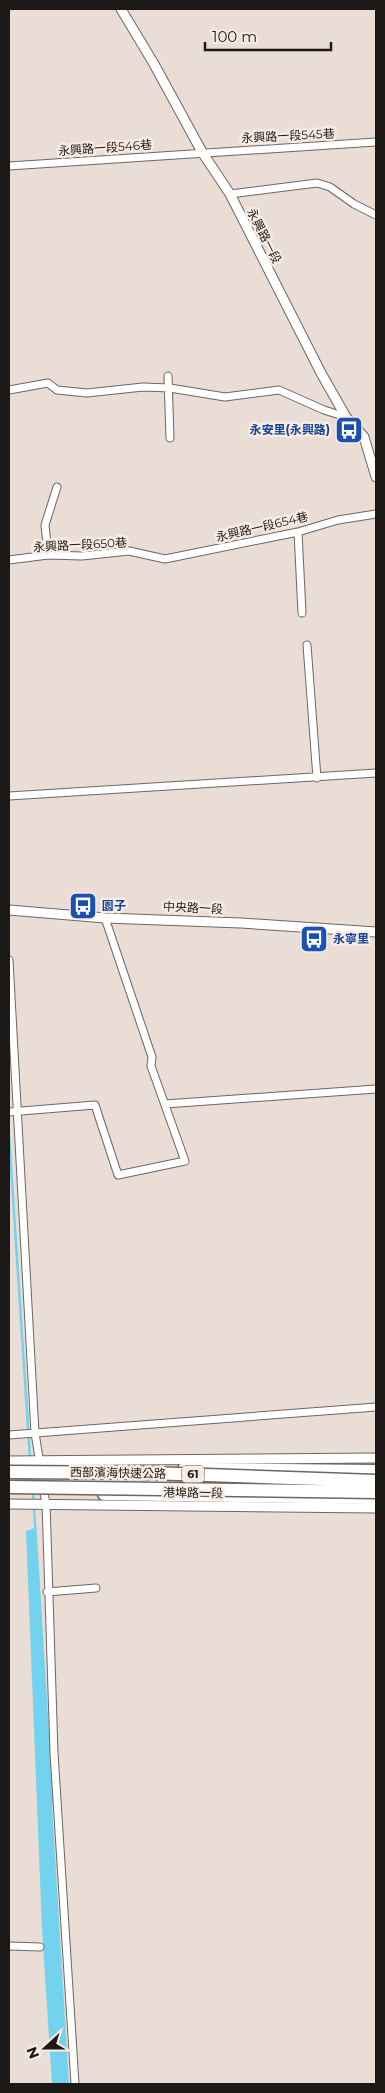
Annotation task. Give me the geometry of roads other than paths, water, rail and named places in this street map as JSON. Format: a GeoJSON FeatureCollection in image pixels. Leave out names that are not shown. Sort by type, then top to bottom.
{"type":"FeatureCollection","features":[{"type":"Feature","properties":{"kind":"highway"},"geometry":{"type":"LineString","coordinates":[[151,1473],[201,1468],[376,1471]]}},
{"type":"Feature","properties":{"kind":"highway","name":"西部濱海快速公路"},"geometry":{"type":"LineString","coordinates":[[9,1472],[151,1473],[376,1482]]}},
{"type":"Feature","properties":{"kind":"highway","name":"西部濱海快速公路"},"geometry":{"type":"LineString","coordinates":[[9,1487],[376,1492]]}},
{"type":"Feature","properties":{"kind":"highway"},"geometry":{"type":"LineString","coordinates":[[60,1487],[78,1492],[131,1496],[376,1498]]}},
{"type":"Feature","properties":{"kind":"street","name":"永興路一段"},"geometry":{"type":"LineString","coordinates":[[121,9],[154,64],[202,152],[230,194],[317,366],[346,416],[364,437],[376,477]]}},
{"type":"Feature","properties":{"kind":"street","name":"永興路一段545巷"},"geometry":{"type":"LineString","coordinates":[[202,152],[376,142]]}},
{"type":"Feature","properties":{"kind":"street","name":"永興路一段546巷"},"geometry":{"type":"LineString","coordinates":[[9,166],[202,152]]}},
{"type":"Feature","properties":{"kind":"street"},"geometry":{"type":"LineString","coordinates":[[230,194],[317,183],[330,187],[354,204],[376,215]]}},
{"type":"Feature","properties":{"kind":"street"},"geometry":{"type":"LineString","coordinates":[[168,376],[170,388],[170,438]]}},
{"type":"Feature","properties":{"kind":"street"},"geometry":{"type":"LineString","coordinates":[[9,390],[48,383],[57,390],[87,393],[143,388],[170,388],[225,396],[279,390],[324,410],[346,416]]}},
{"type":"Feature","properties":{"kind":"street"},"geometry":{"type":"LineString","coordinates":[[48,555],[45,525],[58,487]]}},
{"type":"Feature","properties":{"kind":"street","name":"永興路一段654巷"},"geometry":{"type":"LineString","coordinates":[[152,556],[165,559],[298,532],[338,520],[376,514]]}},
{"type":"Feature","properties":{"kind":"street"},"geometry":{"type":"LineString","coordinates":[[298,532],[302,613]]}},
{"type":"Feature","properties":{"kind":"street","name":"永興路一段650巷"},"geometry":{"type":"LineString","coordinates":[[9,560],[48,555],[82,556],[129,552],[142,556],[152,556]]}},
{"type":"Feature","properties":{"kind":"street"},"geometry":{"type":"LineString","coordinates":[[307,645],[317,778]]}},
{"type":"Feature","properties":{"kind":"street"},"geometry":{"type":"LineString","coordinates":[[9,796],[376,773]]}},
{"type":"Feature","properties":{"kind":"street","name":"中央路一段"},"geometry":{"type":"LineString","coordinates":[[9,910],[105,918],[241,923],[376,932]]}},
{"type":"Feature","properties":{"kind":"street"},"geometry":{"type":"LineString","coordinates":[[9,1112],[95,1105],[118,1175],[185,1161],[151,1066],[152,1057],[105,918]]}},
{"type":"Feature","properties":{"kind":"street"},"geometry":{"type":"LineString","coordinates":[[9,960],[35,1433],[46,1503],[47,1592],[54,1753],[75,2084]]}},
{"type":"Feature","properties":{"kind":"street"},"geometry":{"type":"LineString","coordinates":[[165,1104],[376,1089]]}},
{"type":"Feature","properties":{"kind":"street"},"geometry":{"type":"LineString","coordinates":[[9,1435],[376,1408]]}},
{"type":"Feature","properties":{"kind":"street"},"geometry":{"type":"LineString","coordinates":[[9,1460],[376,1458]]}},
{"type":"Feature","properties":{"kind":"street","name":"港埠路一段"},"geometry":{"type":"LineString","coordinates":[[9,1479],[376,1482]]}},
{"type":"Feature","properties":{"kind":"street","name":"港埠路一段"},"geometry":{"type":"LineString","coordinates":[[9,1504],[376,1508]]}},
{"type":"Feature","properties":{"kind":"street"},"geometry":{"type":"LineString","coordinates":[[47,1592],[96,1588]]}},
{"type":"Feature","properties":{"kind":"street"},"geometry":{"type":"LineString","coordinates":[[9,1946],[40,1946]]}},
{"type":"Feature","properties":{"kind":"water"},"geometry":{"type":"Polygon","coordinates":[[[35,1528],[69,2084],[52,2084],[42,1928],[26,1531],[35,1528]]]}},
{"type":"Feature","properties":{"kind":"waterway"},"geometry":{"type":"LineString","coordinates":[[9,1135],[30,1458]]}},
{"type":"Feature","properties":{"kind":"waterway"},"geometry":{"type":"LineString","coordinates":[[33,1491],[52,1802]]}},
{"type":"Feature","properties":{"kind":"place","name":"永安里(永興路)"},"geometry":{"type":"Point","coordinates":[349,430]}},
{"type":"Feature","properties":{"kind":"place","name":"園子"},"geometry":{"type":"Point","coordinates":[83,906]}},
{"type":"Feature","properties":{"kind":"place","name":"永寧里"},"geometry":{"type":"Point","coordinates":[314,939]}}]}
